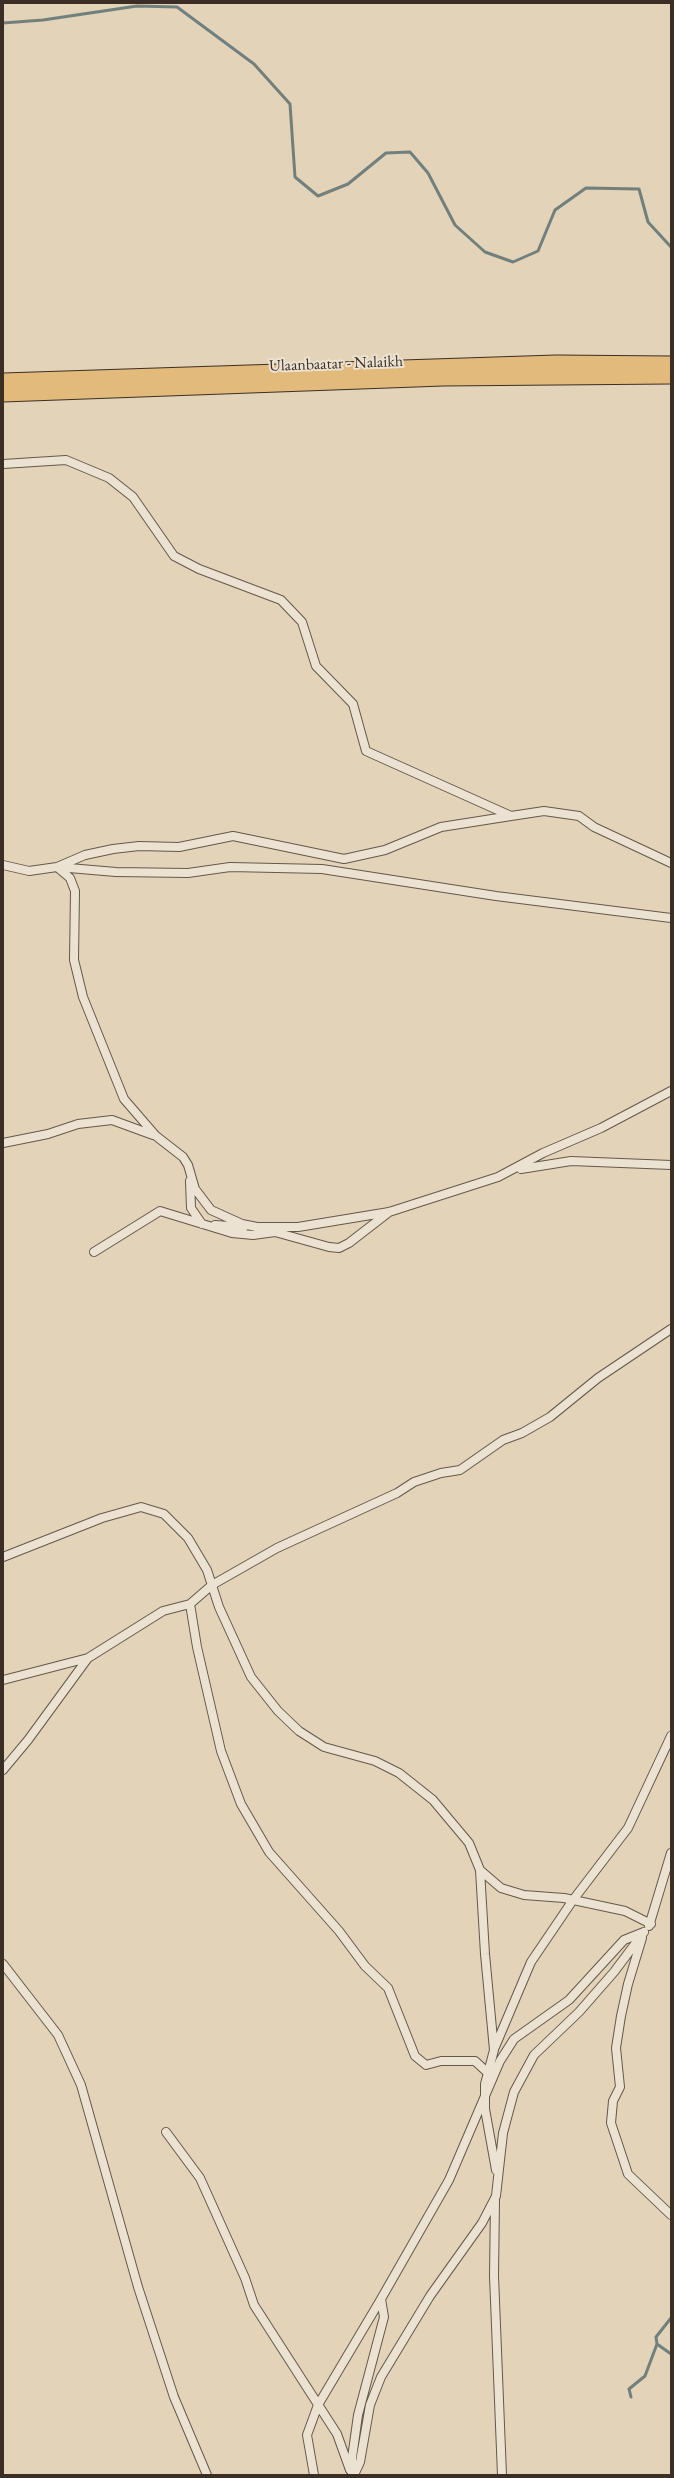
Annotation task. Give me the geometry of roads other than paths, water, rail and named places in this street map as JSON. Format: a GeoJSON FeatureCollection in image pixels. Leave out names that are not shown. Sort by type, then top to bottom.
{"type":"FeatureCollection","features":[{"type":"Feature","properties":{"kind":"highway","name":"Ulaanbaatar - Nalaikh"},"geometry":{"type":"LineString","coordinates":[[3,381],[548,363],[671,364]]}},
{"type":"Feature","properties":{"kind":"highway","name":"Ulaanbaatar - Nalaikh"},"geometry":{"type":"LineString","coordinates":[[3,394],[443,378],[671,376]]}},
{"type":"Feature","properties":{"kind":"street"},"geometry":{"type":"LineString","coordinates":[[3,464],[66,460],[108,478],[133,497],[174,556],[199,569],[281,600],[302,622],[316,666],[353,704],[366,751],[511,816]]}},
{"type":"Feature","properties":{"kind":"street"},"geometry":{"type":"LineString","coordinates":[[57,867],[86,855],[113,849],[138,846],[179,847],[233,836],[344,859],[384,850],[441,827],[544,811],[579,816],[594,827],[671,863]]}},
{"type":"Feature","properties":{"kind":"street"},"geometry":{"type":"LineString","coordinates":[[3,865],[29,871],[57,867],[116,872],[188,872],[230,867],[322,869],[496,896],[671,918]]}},
{"type":"Feature","properties":{"kind":"street"},"geometry":{"type":"LineString","coordinates":[[57,867],[70,878],[75,891],[74,960],[83,997],[124,1099],[156,1136],[183,1157],[188,1165],[190,1176],[191,1208],[202,1225]]}},
{"type":"Feature","properties":{"kind":"street"},"geometry":{"type":"LineString","coordinates":[[514,1170],[543,1153],[601,1128],[671,1091]]}},
{"type":"Feature","properties":{"kind":"street"},"geometry":{"type":"LineString","coordinates":[[3,1143],[48,1134],[78,1124],[112,1120],[156,1136]]}},
{"type":"Feature","properties":{"kind":"street"},"geometry":{"type":"LineString","coordinates":[[202,1225],[257,1227],[312,1226],[389,1212],[514,1170],[571,1160],[671,1165]]}},
{"type":"Feature","properties":{"kind":"street"},"geometry":{"type":"LineString","coordinates":[[190,1176],[202,1201],[211,1210],[242,1224],[257,1227]]}},
{"type":"Feature","properties":{"kind":"street"},"geometry":{"type":"LineString","coordinates":[[94,1252],[160,1211],[232,1233],[252,1235],[275,1232],[329,1248],[339,1248],[349,1243],[389,1212]]}},
{"type":"Feature","properties":{"kind":"street"},"geometry":{"type":"LineString","coordinates":[[3,1680],[88,1658],[162,1611],[190,1604],[212,1584],[277,1548],[397,1493],[414,1482],[441,1473],[460,1470],[503,1440],[522,1433],[550,1417],[598,1378],[671,1329]]}},
{"type":"Feature","properties":{"kind":"street"},"geometry":{"type":"LineString","coordinates":[[3,1557],[102,1518],[141,1507],[164,1514],[188,1538],[207,1570],[232,1639],[251,1677],[278,1711],[299,1731],[324,1747],[375,1761],[405,1778],[433,1800],[469,1843],[480,1870],[485,1954],[494,2050]]}},
{"type":"Feature","properties":{"kind":"street"},"geometry":{"type":"LineString","coordinates":[[190,1604],[197,1647],[221,1751],[241,1804],[269,1852],[339,1931],[365,1966],[388,1988],[400,2012],[415,2056],[426,2064],[442,2061],[475,2061],[488,2073]]}},
{"type":"Feature","properties":{"kind":"street"},"geometry":{"type":"LineString","coordinates":[[3,1770],[28,1740],[88,1658]]}},
{"type":"Feature","properties":{"kind":"street"},"geometry":{"type":"LineString","coordinates":[[502,2475],[494,2276],[496,2162],[485,2109],[488,2073],[494,2050],[531,1962],[573,1900],[628,1828],[671,1736]]}},
{"type":"Feature","properties":{"kind":"street"},"geometry":{"type":"LineString","coordinates":[[352,2475],[360,2462],[370,2405],[381,2377],[430,2296],[482,2223],[496,2196],[503,2133],[514,2092],[534,2055],[578,2012],[614,1972],[651,1924],[671,1853]]}},
{"type":"Feature","properties":{"kind":"street"},"geometry":{"type":"LineString","coordinates":[[480,1870],[501,1888],[518,1893],[573,1900],[625,1911],[651,1924]]}},
{"type":"Feature","properties":{"kind":"street"},"geometry":{"type":"LineString","coordinates":[[314,2475],[307,2435],[318,2405],[449,2180],[500,2061],[514,2039],[569,2000],[624,1940],[644,1932]]}},
{"type":"Feature","properties":{"kind":"street"},"geometry":{"type":"LineString","coordinates":[[644,1932],[628,1984],[621,2016],[616,2048],[620,2087],[612,2101],[611,2123],[628,2174],[671,2215]]}},
{"type":"Feature","properties":{"kind":"street"},"geometry":{"type":"LineString","coordinates":[[3,1964],[58,2035],[81,2085],[138,2287],[174,2397],[207,2475]]}},
{"type":"Feature","properties":{"kind":"street"},"geometry":{"type":"LineString","coordinates":[[166,2132],[200,2178],[245,2278],[254,2305],[337,2434],[352,2475]]}},
{"type":"Feature","properties":{"kind":"street"},"geometry":{"type":"LineString","coordinates":[[352,2475],[352,2458],[358,2415],[384,2317],[381,2299]]}},
{"type":"Feature","properties":{"kind":"waterway"},"geometry":{"type":"LineString","coordinates":[[3,23],[43,20],[137,6],[177,7],[254,64],[290,104],[295,177],[318,196],[348,184],[386,153],[410,152],[428,173],[455,225],[485,252],[513,262],[538,251],[555,210],[586,188],[639,189],[648,222],[671,247]]}},
{"type":"Feature","properties":{"kind":"waterway"},"geometry":{"type":"LineString","coordinates":[[671,2318],[656,2337],[657,2344],[671,2354]]}},
{"type":"Feature","properties":{"kind":"waterway"},"geometry":{"type":"LineString","coordinates":[[631,2397],[629,2389],[645,2376],[657,2344]]}}]}
